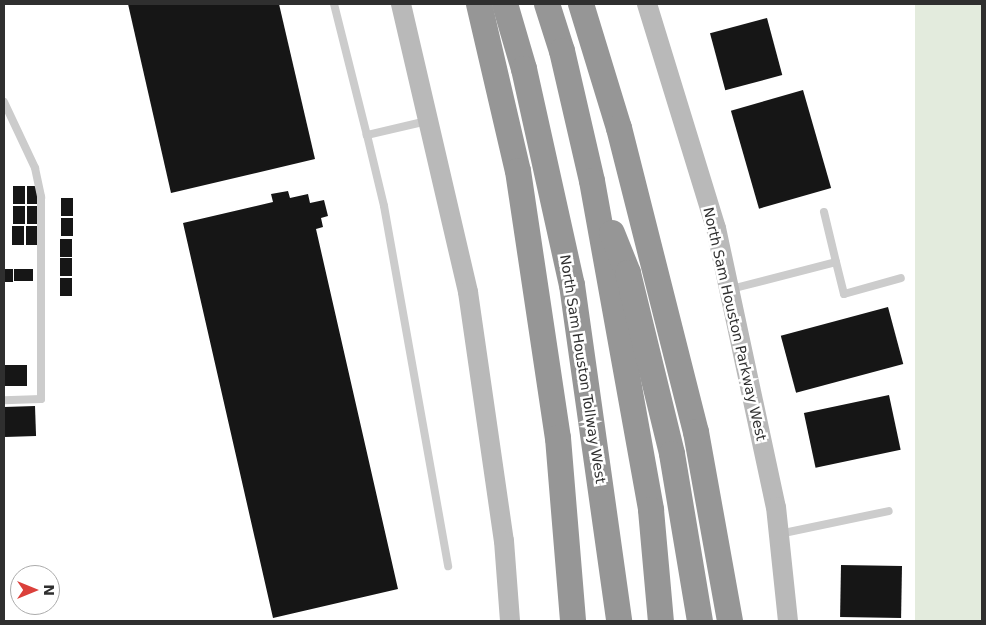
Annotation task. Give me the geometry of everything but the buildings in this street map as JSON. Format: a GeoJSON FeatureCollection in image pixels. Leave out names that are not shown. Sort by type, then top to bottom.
{"type":"FeatureCollection","features":[{"type":"Feature","properties":{"kind":"highway"},"geometry":{"type":"LineString","coordinates":[[479,4],[518,171],[558,438],[573,621]]}},
{"type":"Feature","properties":{"kind":"highway","name":"North Sam Houston Tollway West"},"geometry":{"type":"LineString","coordinates":[[504,4],[524,69],[572,285],[618,621]]}},
{"type":"Feature","properties":{"kind":"highway"},"geometry":{"type":"LineString","coordinates":[[548,4],[592,181],[650,510],[661,621]]}},
{"type":"Feature","properties":{"kind":"highway"},"geometry":{"type":"LineString","coordinates":[[581,4],[620,128],[696,432],[730,621]]}},
{"type":"Feature","properties":{"kind":"highway"},"geometry":{"type":"LineString","coordinates":[[592,181],[628,274],[672,454],[700,621]]}},
{"type":"Feature","properties":{"kind":"highway"},"geometry":{"type":"LineString","coordinates":[[534,283],[562,621]]}},
{"type":"Feature","properties":{"kind":"main road"},"geometry":{"type":"LineString","coordinates":[[401,4],[468,292],[504,542],[510,621]]}},
{"type":"Feature","properties":{"kind":"main road","name":"North Sam Houston Parkway West"},"geometry":{"type":"LineString","coordinates":[[647,4],[716,228],[776,507],[788,621]]}},
{"type":"Feature","properties":{"kind":"lane"},"geometry":{"type":"LineString","coordinates":[[334,4],[368,135],[384,206],[448,566]]}},
{"type":"Feature","properties":{"kind":"lane"},"geometry":{"type":"LineString","coordinates":[[4,102],[39,183],[41,399],[4,400]]}},
{"type":"Feature","properties":{"kind":"lane"},"geometry":{"type":"LineString","coordinates":[[368,135],[429,121]]}},
{"type":"Feature","properties":{"kind":"lane"},"geometry":{"type":"LineString","coordinates":[[824,212],[844,294],[902,278]]}},
{"type":"Feature","properties":{"kind":"lane"},"geometry":{"type":"LineString","coordinates":[[729,289],[836,262]]}},
{"type":"Feature","properties":{"kind":"lane"},"geometry":{"type":"LineString","coordinates":[[779,534],[889,511]]}},
{"type":"Feature","properties":{"kind":"shaded area"},"geometry":{"type":"Polygon","coordinates":[[[915,4],[982,4],[982,621],[915,621],[915,4]]]}}]}
